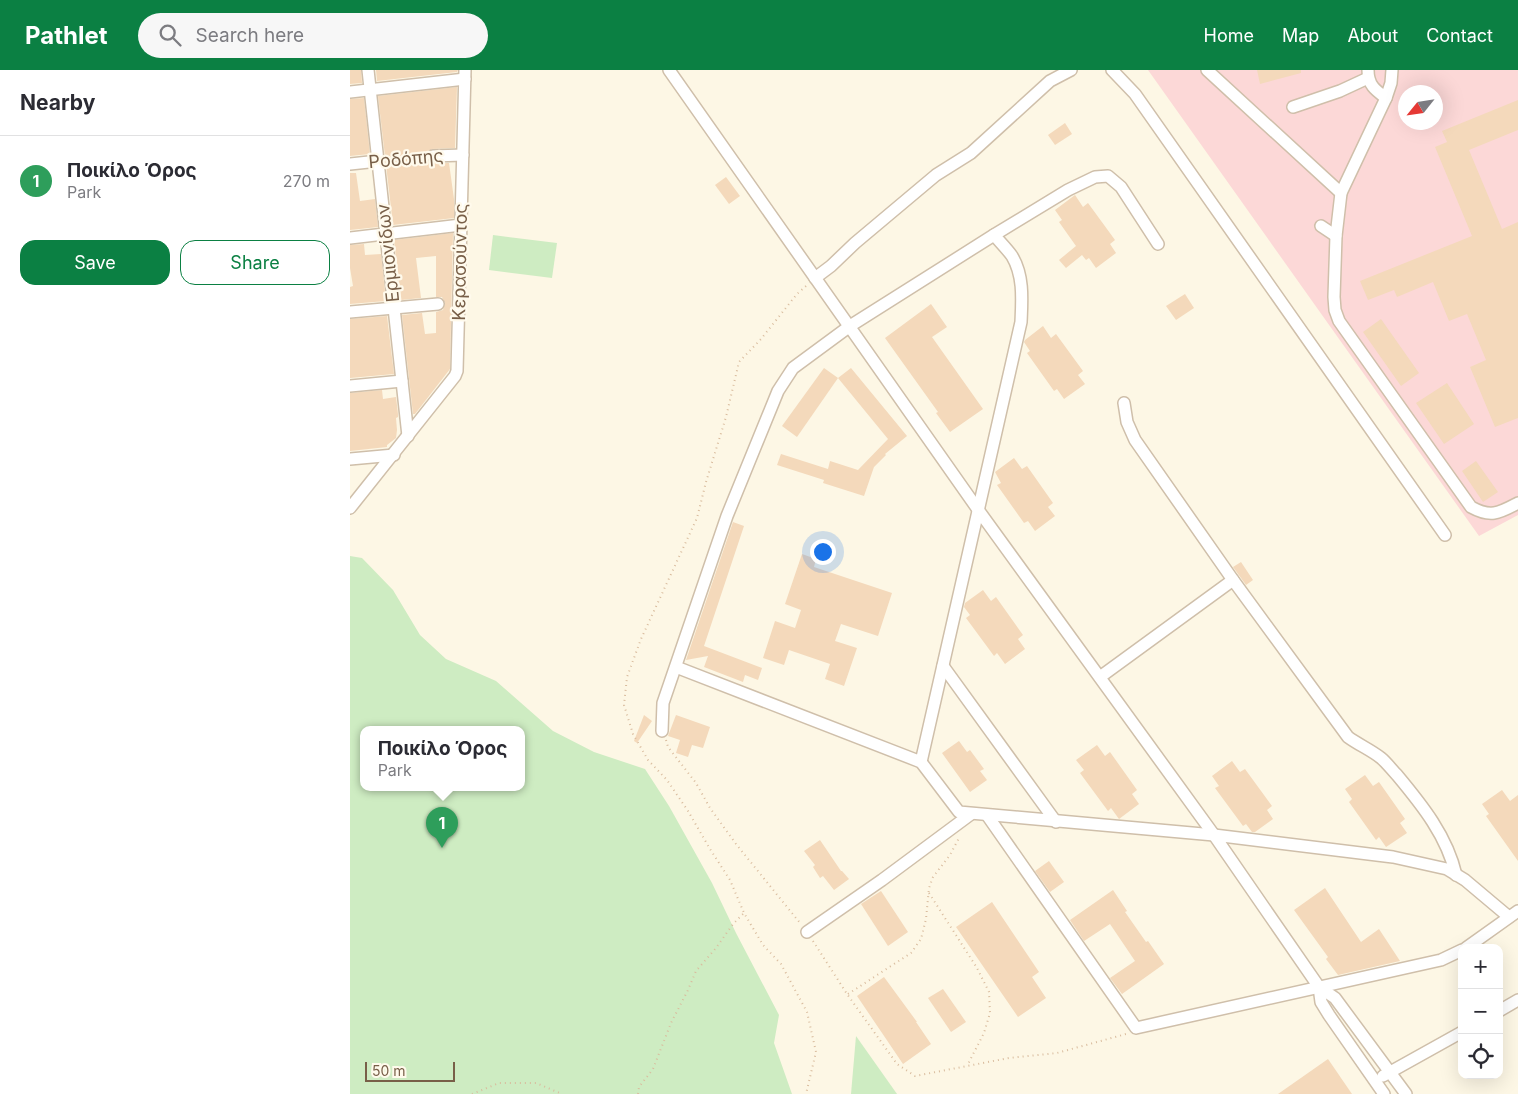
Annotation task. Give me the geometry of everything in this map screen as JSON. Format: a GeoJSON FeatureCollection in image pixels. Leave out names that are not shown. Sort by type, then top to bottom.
{"type":"FeatureCollection","features":[{"type":"Feature","properties":{"kind":"street","name":"Ερμιονίδων"},"geometry":{"type":"LineString","coordinates":[[368,70],[408,436]]}},
{"type":"Feature","properties":{"kind":"street"},"geometry":{"type":"LineString","coordinates":[[669,70],[979,511],[1214,835],[1319,987],[1335,998],[1406,1094]]}},
{"type":"Feature","properties":{"kind":"street"},"geometry":{"type":"LineString","coordinates":[[814,278],[831,266],[855,243],[936,175],[971,153],[1050,81],[1071,70]]}},
{"type":"Feature","properties":{"kind":"street"},"geometry":{"type":"LineString","coordinates":[[1112,70],[1135,94],[1445,536]]}},
{"type":"Feature","properties":{"kind":"street"},"geometry":{"type":"LineString","coordinates":[[1207,70],[1341,193]]}},
{"type":"Feature","properties":{"kind":"street"},"geometry":{"type":"LineString","coordinates":[[1392,70],[1391,83],[1386,98],[1341,193],[1336,236],[1335,310],[1340,321],[1471,507],[1479,512],[1492,515],[1518,503]]}},
{"type":"Feature","properties":{"kind":"street"},"geometry":{"type":"LineString","coordinates":[[350,92],[465,74]]}},
{"type":"Feature","properties":{"kind":"street","name":"Κερασούντος"},"geometry":{"type":"LineString","coordinates":[[350,508],[394,455],[457,371],[465,74]]}},
{"type":"Feature","properties":{"kind":"street"},"geometry":{"type":"LineString","coordinates":[[1293,107],[1340,92],[1368,74],[1371,86],[1386,98]]}},
{"type":"Feature","properties":{"kind":"street","name":"Ροδόπης"},"geometry":{"type":"LineString","coordinates":[[433,156],[463,155]]}},
{"type":"Feature","properties":{"kind":"street","name":"Ροδόπης"},"geometry":{"type":"LineString","coordinates":[[350,164],[378,161]]}},
{"type":"Feature","properties":{"kind":"street"},"geometry":{"type":"LineString","coordinates":[[662,731],[662,703],[727,516],[778,391],[793,368],[850,326],[994,235],[1068,190],[1095,176],[1108,176],[1122,187],[1158,244]]}},
{"type":"Feature","properties":{"kind":"street"},"geometry":{"type":"LineString","coordinates":[[350,238],[462,225]]}},
{"type":"Feature","properties":{"kind":"street"},"geometry":{"type":"LineString","coordinates":[[1321,226],[1336,236]]}},
{"type":"Feature","properties":{"kind":"street"},"geometry":{"type":"LineString","coordinates":[[921,762],[979,511],[1021,314],[1022,289],[1018,270],[1012,256],[994,235]]}},
{"type":"Feature","properties":{"kind":"street"},"geometry":{"type":"LineString","coordinates":[[350,312],[438,304]]}},
{"type":"Feature","properties":{"kind":"street"},"geometry":{"type":"LineString","coordinates":[[350,386],[402,381]]}},
{"type":"Feature","properties":{"kind":"street"},"geometry":{"type":"LineString","coordinates":[[1124,403],[1127,422],[1135,440],[1233,580],[1348,737],[1382,758],[1410,790],[1441,834],[1452,858],[1456,874]]}},
{"type":"Feature","properties":{"kind":"street"},"geometry":{"type":"LineString","coordinates":[[350,459],[394,455]]}},
{"type":"Feature","properties":{"kind":"street"},"geometry":{"type":"LineString","coordinates":[[1100,677],[1233,580]]}},
{"type":"Feature","properties":{"kind":"street"},"geometry":{"type":"LineString","coordinates":[[943,666],[1056,822]]}},
{"type":"Feature","properties":{"kind":"street"},"geometry":{"type":"LineString","coordinates":[[676,667],[921,762],[960,812],[967,818]]}},
{"type":"Feature","properties":{"kind":"street"},"geometry":{"type":"LineString","coordinates":[[987,816],[1136,1028],[1441,960],[1458,952]]}},
{"type":"Feature","properties":{"kind":"street"},"geometry":{"type":"LineString","coordinates":[[807,932],[967,818],[987,816],[1214,835],[1393,857],[1447,869],[1514,914],[1472,944]]}},
{"type":"Feature","properties":{"kind":"street"},"geometry":{"type":"LineString","coordinates":[[1319,987],[1322,1002],[1329,1014],[1384,1094]]}},
{"type":"Feature","properties":{"kind":"street"},"geometry":{"type":"LineString","coordinates":[[1503,1009],[1518,1000]]}},
{"type":"Feature","properties":{"kind":"street"},"geometry":{"type":"LineString","coordinates":[[1375,1081],[1458,1034]]}},
{"type":"Feature","properties":{"kind":"path","name":"Ροδόπης"},"geometry":{"type":"LineString","coordinates":[[378,161],[404,160],[404,156],[433,156]]}},
{"type":"Feature","properties":{"kind":"path"},"geometry":{"type":"LineString","coordinates":[[662,731],[668,747],[696,783],[710,808],[736,844],[807,932],[847,994],[898,1064],[915,1076],[1009,1058],[1057,1054],[1130,1033],[1136,1028]]}},
{"type":"Feature","properties":{"kind":"path"},"geometry":{"type":"LineString","coordinates":[[847,994],[911,953],[922,939],[933,877],[950,855],[967,818]]}},
{"type":"Feature","properties":{"kind":"path"},"geometry":{"type":"LineString","coordinates":[[929,892],[977,968],[989,992],[990,1013],[984,1033],[967,1066]]}},
{"type":"Feature","properties":{"kind":"path"},"geometry":{"type":"LineString","coordinates":[[638,1094],[639,1088],[653,1069],[671,1023],[696,971],[744,913],[763,945],[781,964],[807,1012],[816,1052],[806,1094]]}},
{"type":"Feature","properties":{"kind":"path"},"geometry":{"type":"LineString","coordinates":[[472,1094],[499,1083],[536,1083],[562,1094]]}},
{"type":"Feature","properties":{"kind":"shaded area"},"geometry":{"type":"Polygon","coordinates":[[[1148,70],[1518,70],[1518,515],[1479,536],[1148,70]]]}},
{"type":"Feature","properties":{"kind":"green space"},"geometry":{"type":"Polygon","coordinates":[[[493,235],[557,243],[552,278],[489,270],[493,235]]]}},
{"type":"Feature","properties":{"kind":"green space"},"geometry":{"type":"Polygon","coordinates":[[[350,556],[362,558],[393,590],[420,635],[446,659],[496,681],[553,731],[594,752],[645,769],[669,806],[712,883],[779,1015],[774,1043],[792,1094],[350,1094],[350,556]]]}},
{"type":"Feature","properties":{"kind":"green space"},"geometry":{"type":"Polygon","coordinates":[[[856,1036],[897,1094],[851,1094],[856,1036]]]}},
{"type":"Feature","properties":{"kind":"building"},"geometry":{"type":"Polygon","coordinates":[[[350,70],[361,70],[362,83],[350,84],[350,70]]]}},
{"type":"Feature","properties":{"kind":"building"},"geometry":{"type":"Polygon","coordinates":[[[376,70],[458,70],[457,72],[377,81],[376,70]]]}},
{"type":"Feature","properties":{"kind":"building"},"geometry":{"type":"Polygon","coordinates":[[[1257,70],[1301,70],[1301,73],[1260,84],[1257,70]]]}},
{"type":"Feature","properties":{"kind":"building"},"geometry":{"type":"Polygon","coordinates":[[[457,87],[455,148],[432,149],[427,152],[426,156],[430,163],[449,163],[454,199],[454,218],[393,225],[378,96],[457,87]]]}},
{"type":"Feature","properties":{"kind":"building"},"geometry":{"type":"Polygon","coordinates":[[[364,98],[370,154],[350,156],[350,99],[364,98]]]}},
{"type":"Feature","properties":{"kind":"building"},"geometry":{"type":"Polygon","coordinates":[[[1518,100],[1518,130],[1469,150],[1502,229],[1518,222],[1518,418],[1495,427],[1470,367],[1486,360],[1467,314],[1449,321],[1433,282],[1397,297],[1394,290],[1368,300],[1360,281],[1472,236],[1435,147],[1447,142],[1442,131],[1518,100]]]}},
{"type":"Feature","properties":{"kind":"building"},"geometry":{"type":"Polygon","coordinates":[[[1065,123],[1072,134],[1055,145],[1048,135],[1065,123]]]}},
{"type":"Feature","properties":{"kind":"building"},"geometry":{"type":"Polygon","coordinates":[[[350,173],[356,173],[360,201],[375,199],[378,227],[350,230],[350,173]]]}},
{"type":"Feature","properties":{"kind":"building"},"geometry":{"type":"Polygon","coordinates":[[[726,177],[740,196],[729,204],[715,185],[726,177]]]}},
{"type":"Feature","properties":{"kind":"building"},"geometry":{"type":"Polygon","coordinates":[[[1075,195],[1083,207],[1088,203],[1115,240],[1110,244],[1116,253],[1096,268],[1089,258],[1086,260],[1082,255],[1066,268],[1059,260],[1076,246],[1059,222],[1062,220],[1055,210],[1075,195]]]}},
{"type":"Feature","properties":{"kind":"building"},"geometry":{"type":"Polygon","coordinates":[[[453,233],[450,369],[415,414],[413,414],[402,315],[422,313],[425,334],[436,333],[436,312],[443,310],[445,303],[442,297],[436,297],[436,256],[416,258],[421,298],[401,300],[394,240],[453,233]]]}},
{"type":"Feature","properties":{"kind":"building"},"geometry":{"type":"Polygon","coordinates":[[[364,244],[365,255],[381,254],[386,301],[350,304],[350,287],[353,286],[350,268],[350,245],[364,244]]]}},
{"type":"Feature","properties":{"kind":"building"},"geometry":{"type":"Polygon","coordinates":[[[1185,294],[1194,308],[1176,320],[1166,306],[1185,294]]]}},
{"type":"Feature","properties":{"kind":"building"},"geometry":{"type":"Polygon","coordinates":[[[931,304],[947,327],[932,337],[983,409],[950,432],[936,413],[938,412],[885,338],[931,304]]]}},
{"type":"Feature","properties":{"kind":"building"},"geometry":{"type":"Polygon","coordinates":[[[387,316],[394,374],[350,378],[350,319],[387,316]]]}},
{"type":"Feature","properties":{"kind":"building"},"geometry":{"type":"Polygon","coordinates":[[[1381,319],[1419,373],[1401,386],[1363,332],[1381,319]]]}},
{"type":"Feature","properties":{"kind":"building"},"geometry":{"type":"Polygon","coordinates":[[[1043,326],[1051,338],[1056,334],[1083,371],[1078,375],[1085,384],[1064,399],[1057,389],[1054,391],[1027,353],[1030,351],[1024,342],[1025,340],[1043,326]]]}},
{"type":"Feature","properties":{"kind":"building"},"geometry":{"type":"Polygon","coordinates":[[[824,368],[838,378],[797,437],[782,426],[824,368]]]}},
{"type":"Feature","properties":{"kind":"building"},"geometry":{"type":"Polygon","coordinates":[[[851,368],[907,436],[885,454],[874,467],[864,496],[823,483],[824,480],[777,465],[781,454],[828,469],[830,461],[858,470],[888,439],[838,378],[851,368]]]}},
{"type":"Feature","properties":{"kind":"building"},"geometry":{"type":"Polygon","coordinates":[[[1447,383],[1474,424],[1444,444],[1416,403],[1447,383]]]}},
{"type":"Feature","properties":{"kind":"building"},"geometry":{"type":"Polygon","coordinates":[[[382,390],[383,399],[396,397],[398,417],[396,418],[396,438],[387,447],[350,451],[350,393],[382,390]]]}},
{"type":"Feature","properties":{"kind":"building"},"geometry":{"type":"Polygon","coordinates":[[[1014,458],[1022,469],[1027,466],[1053,503],[1048,507],[1055,516],[1035,531],[1028,521],[1024,523],[997,485],[1001,483],[995,472],[1014,458]]]}},
{"type":"Feature","properties":{"kind":"building"},"geometry":{"type":"Polygon","coordinates":[[[1476,461],[1498,492],[1483,502],[1462,471],[1476,461]]]}},
{"type":"Feature","properties":{"kind":"building"},"geometry":{"type":"Polygon","coordinates":[[[733,522],[744,526],[704,646],[762,668],[758,680],[745,675],[743,682],[704,667],[708,656],[686,660],[733,522]]]}},
{"type":"Feature","properties":{"kind":"building"},"geometry":{"type":"Polygon","coordinates":[[[802,554],[816,559],[814,567],[892,593],[878,636],[841,624],[835,641],[857,648],[844,686],[825,679],[830,664],[789,650],[784,665],[763,658],[775,621],[795,628],[801,610],[785,604],[802,554]]]}},
{"type":"Feature","properties":{"kind":"building"},"geometry":{"type":"Polygon","coordinates":[[[1241,562],[1253,580],[1246,585],[1233,567],[1241,562]]]}},
{"type":"Feature","properties":{"kind":"building"},"geometry":{"type":"Polygon","coordinates":[[[983,590],[991,601],[996,597],[1023,635],[1018,639],[1025,649],[1005,664],[997,653],[994,656],[966,618],[970,615],[964,607],[965,603],[983,590]]]}},
{"type":"Feature","properties":{"kind":"building"},"geometry":{"type":"Polygon","coordinates":[[[644,715],[652,721],[637,743],[634,741],[644,715]]]}},
{"type":"Feature","properties":{"kind":"building"},"geometry":{"type":"Polygon","coordinates":[[[676,715],[710,727],[703,748],[692,745],[688,757],[676,753],[680,740],[668,736],[676,715]]]}},
{"type":"Feature","properties":{"kind":"building"},"geometry":{"type":"Polygon","coordinates":[[[959,741],[967,752],[970,750],[984,769],[980,771],[987,780],[970,792],[942,753],[959,741]]]}},
{"type":"Feature","properties":{"kind":"building"},"geometry":{"type":"Polygon","coordinates":[[[1097,745],[1105,756],[1110,752],[1137,790],[1132,794],[1139,804],[1119,819],[1111,808],[1108,811],[1080,773],[1084,770],[1076,760],[1097,745]]]}},
{"type":"Feature","properties":{"kind":"building"},"geometry":{"type":"Polygon","coordinates":[[[1232,761],[1240,772],[1245,769],[1272,806],[1267,810],[1273,819],[1255,832],[1252,832],[1246,824],[1243,826],[1215,788],[1219,786],[1212,776],[1232,761]]]}},
{"type":"Feature","properties":{"kind":"building"},"geometry":{"type":"Polygon","coordinates":[[[1365,775],[1373,786],[1379,782],[1405,819],[1400,823],[1407,833],[1386,847],[1379,837],[1376,840],[1349,802],[1352,799],[1345,789],[1365,775]]]}},
{"type":"Feature","properties":{"kind":"building"},"geometry":{"type":"Polygon","coordinates":[[[1502,790],[1510,801],[1518,795],[1518,861],[1486,816],[1489,814],[1482,804],[1502,790]]]}},
{"type":"Feature","properties":{"kind":"building"},"geometry":{"type":"Polygon","coordinates":[[[820,840],[841,871],[849,879],[834,890],[823,876],[820,878],[813,867],[815,865],[804,851],[820,840]]]}},
{"type":"Feature","properties":{"kind":"building"},"geometry":{"type":"Polygon","coordinates":[[[1049,861],[1064,882],[1050,892],[1035,871],[1049,861]]]}},
{"type":"Feature","properties":{"kind":"building"},"geometry":{"type":"Polygon","coordinates":[[[1325,888],[1361,942],[1379,929],[1400,961],[1338,975],[1326,959],[1328,957],[1294,910],[1325,888]]]}},
{"type":"Feature","properties":{"kind":"building"},"geometry":{"type":"Polygon","coordinates":[[[1113,890],[1127,911],[1125,912],[1164,964],[1122,994],[1110,978],[1135,961],[1110,924],[1084,941],[1070,920],[1113,890]]]}},
{"type":"Feature","properties":{"kind":"building"},"geometry":{"type":"Polygon","coordinates":[[[881,891],[908,932],[888,946],[861,904],[881,891]]]}},
{"type":"Feature","properties":{"kind":"building"},"geometry":{"type":"Polygon","coordinates":[[[992,902],[1039,972],[1032,977],[1046,998],[1018,1017],[956,927],[992,902]]]}},
{"type":"Feature","properties":{"kind":"building"},"geometry":{"type":"Polygon","coordinates":[[[884,977],[931,1044],[903,1064],[857,996],[884,977]]]}},
{"type":"Feature","properties":{"kind":"building"},"geometry":{"type":"Polygon","coordinates":[[[943,989],[966,1022],[951,1032],[928,998],[943,989]]]}},
{"type":"Feature","properties":{"kind":"building"},"geometry":{"type":"Polygon","coordinates":[[[1328,1059],[1352,1094],[1278,1094],[1328,1059]]]}},
{"type":"Feature","properties":{"kind":"place","name":"Ποικίλο Όρος"},"geometry":{"type":"Point","coordinates":[442,848]}}]}
